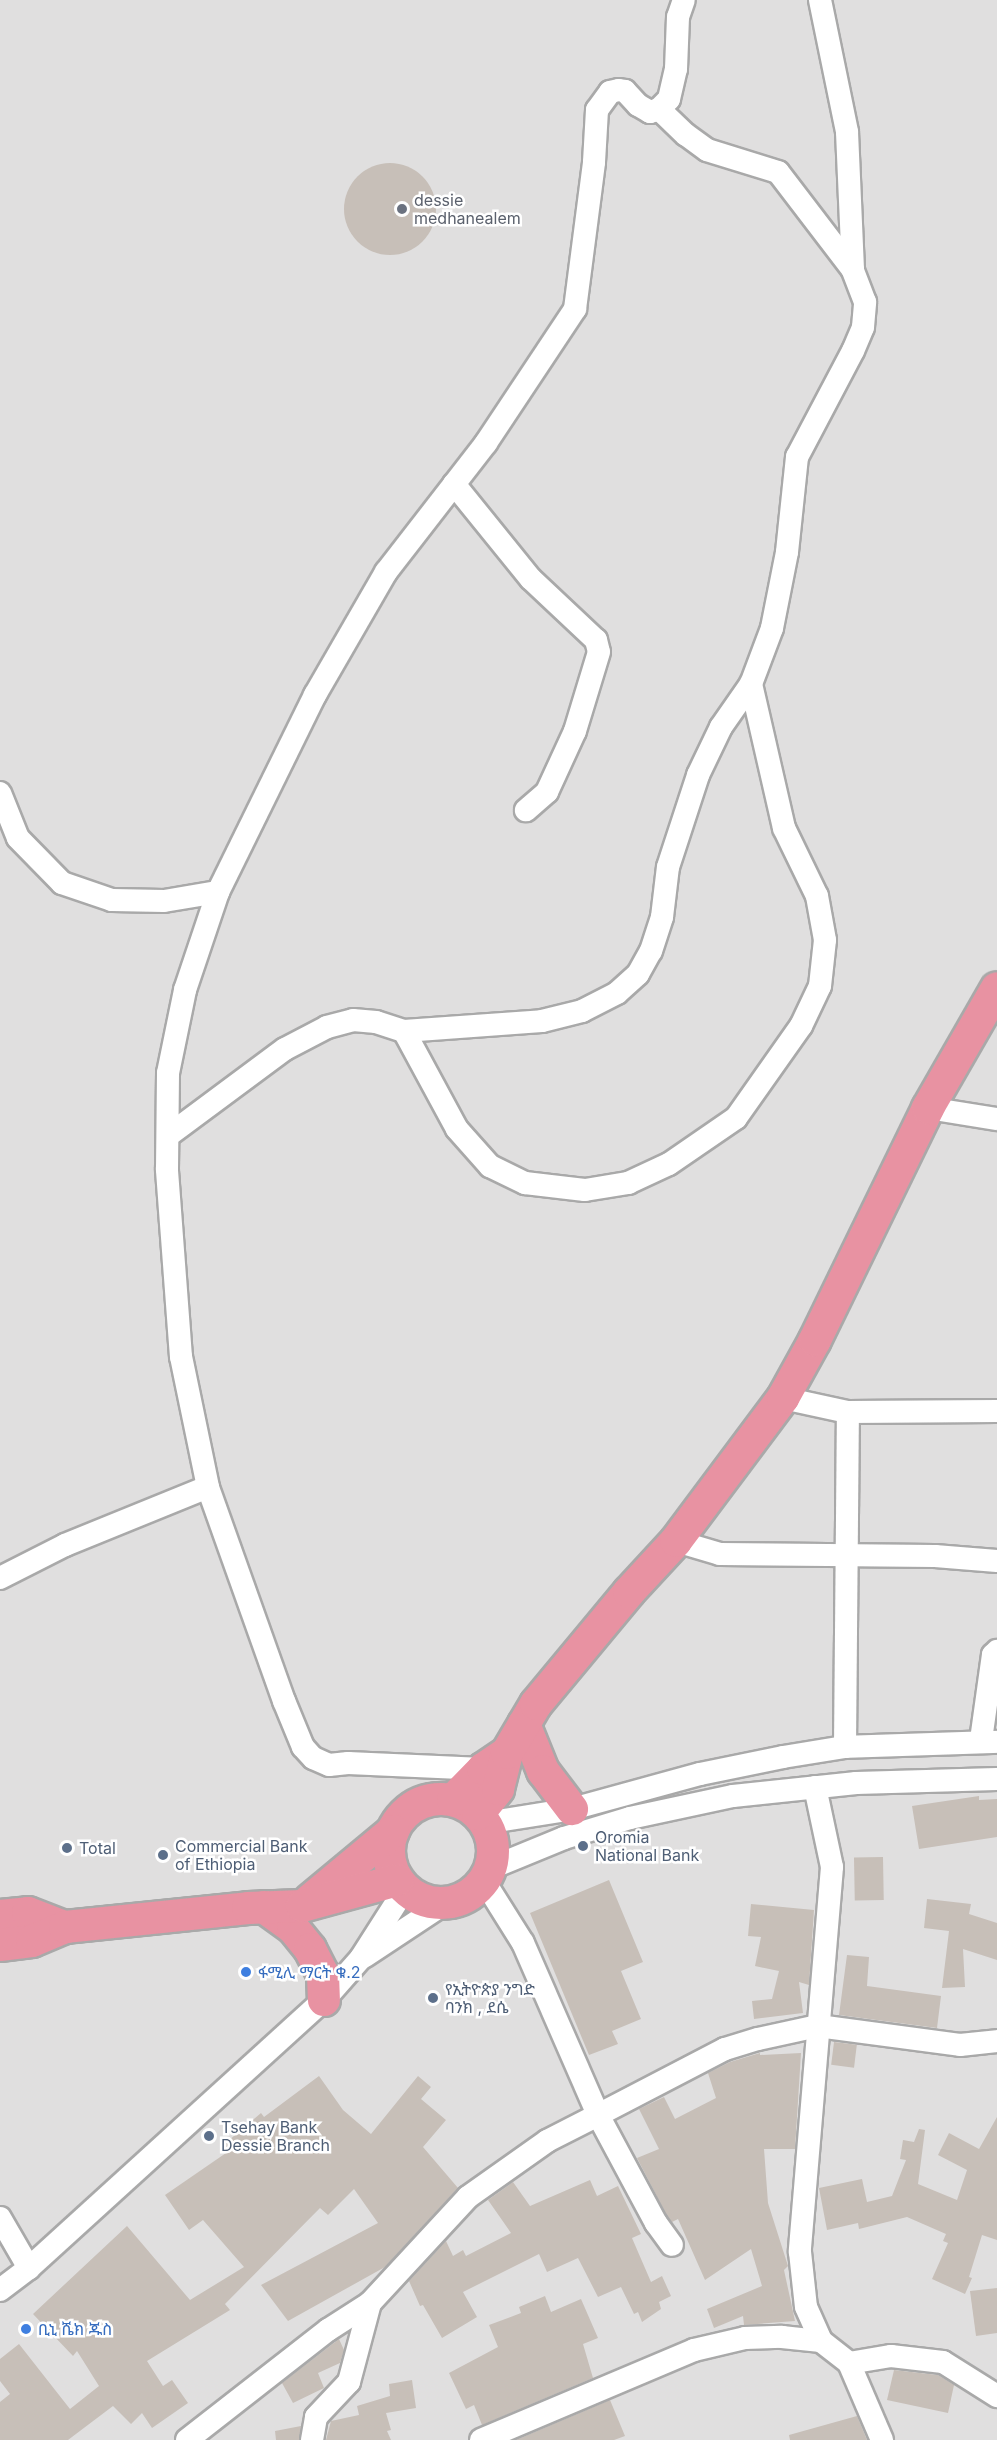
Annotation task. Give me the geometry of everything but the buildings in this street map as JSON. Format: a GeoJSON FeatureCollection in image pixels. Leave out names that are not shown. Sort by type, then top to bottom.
{"type":"FeatureCollection","features":[{"type":"Feature","properties":{"kind":"highway"},"geometry":{"type":"LineString","coordinates":[[472,1812],[498,1789],[495,1761],[543,1695],[676,1541],[783,1398],[820,1329],[928,1108],[997,988]]}},
{"type":"Feature","properties":{"kind":"highway"},"geometry":{"type":"LineString","coordinates":[[524,1724],[543,1771],[572,1809]]}},
{"type":"Feature","properties":{"kind":"highway"},"geometry":{"type":"LineString","coordinates":[[302,1906],[393,1831],[403,1815],[417,1804],[435,1799],[472,1812],[492,1837],[487,1874],[474,1892],[460,1900],[445,1903],[430,1902],[401,1884],[391,1864],[389,1848],[393,1831]]}},
{"type":"Feature","properties":{"kind":"highway"},"geometry":{"type":"LineString","coordinates":[[0,1945],[32,1941],[65,1927],[264,1907],[302,1906],[401,1884]]}},
{"type":"Feature","properties":{"kind":"highway"},"geometry":{"type":"LineString","coordinates":[[264,1907],[293,1928],[310,1948],[323,1974],[324,2000]]}},
{"type":"Feature","properties":{"kind":"highway"},"geometry":{"type":"LineString","coordinates":[[0,1916],[28,1913],[65,1927]]}},
{"type":"Feature","properties":{"kind":"street"},"geometry":{"type":"LineString","coordinates":[[495,1761],[329,1765],[313,1758],[303,1748],[208,1487],[181,1357],[167,1169],[168,1073],[185,990],[218,892],[315,696],[386,572],[486,443],[574,309],[594,162],[597,110],[610,92],[619,90],[625,91],[638,105],[650,112],[659,109],[669,99],[676,69],[678,17],[684,0]]}},
{"type":"Feature","properties":{"kind":"street"},"geometry":{"type":"LineString","coordinates":[[169,1135],[285,1049],[327,1027],[353,1020],[376,1022],[404,1031],[542,1021],[582,1011],[617,993],[638,974],[651,951],[662,917],[668,867],[698,775],[721,727],[751,684],[772,628],[787,552],[797,457],[863,327],[865,302],[854,270],[847,132],[820,0]]}},
{"type":"Feature","properties":{"kind":"street"},"geometry":{"type":"LineString","coordinates":[[659,109],[686,135],[707,150],[778,172],[854,270]]}},
{"type":"Feature","properties":{"kind":"street"},"geometry":{"type":"LineString","coordinates":[[454,484],[531,579],[596,640],[599,652],[571,742],[547,792],[526,810]]}},
{"type":"Feature","properties":{"kind":"street"},"geometry":{"type":"LineString","coordinates":[[404,1031],[458,1129],[490,1166],[525,1183],[585,1190],[628,1183],[669,1164],[736,1118],[801,1026],[820,986],[825,940],[817,896],[784,828],[751,684]]}},
{"type":"Feature","properties":{"kind":"street"},"geometry":{"type":"LineString","coordinates":[[0,793],[18,838],[62,883],[112,900],[164,901],[218,892]]}},
{"type":"Feature","properties":{"kind":"street"},"geometry":{"type":"LineString","coordinates":[[928,1108],[997,1119]]}},
{"type":"Feature","properties":{"kind":"street"},"geometry":{"type":"LineString","coordinates":[[783,1398],[848,1412],[995,1409]]}},
{"type":"Feature","properties":{"kind":"street"},"geometry":{"type":"LineString","coordinates":[[845,1747],[848,1412]]}},
{"type":"Feature","properties":{"kind":"street"},"geometry":{"type":"LineString","coordinates":[[0,1578],[64,1545],[208,1487]]}},
{"type":"Feature","properties":{"kind":"street"},"geometry":{"type":"LineString","coordinates":[[676,1541],[720,1554],[848,1555],[997,1561]]}},
{"type":"Feature","properties":{"kind":"street"},"geometry":{"type":"LineString","coordinates":[[472,1812],[572,1809],[700,1774],[845,1747],[989,1741],[993,1655],[997,1651]]}},
{"type":"Feature","properties":{"kind":"street"},"geometry":{"type":"LineString","coordinates":[[672,2245],[656,2223],[598,2115],[524,1943],[487,1874],[564,1838],[630,1818],[733,1796],[856,1783],[997,1779]]}},
{"type":"Feature","properties":{"kind":"street"},"geometry":{"type":"LineString","coordinates":[[815,1787],[832,1868],[800,2252],[806,2307],[821,2341],[849,2363],[882,2440]]}},
{"type":"Feature","properties":{"kind":"street"},"geometry":{"type":"LineString","coordinates":[[0,2290],[29,2268],[324,2000],[361,1958],[401,1884]]}},
{"type":"Feature","properties":{"kind":"street"},"geometry":{"type":"LineString","coordinates":[[361,1958],[445,1903]]}},
{"type":"Feature","properties":{"kind":"street"},"geometry":{"type":"LineString","coordinates":[[187,2440],[319,2337],[370,2303],[468,2196],[547,2141],[725,2049],[758,2038],[818,2026],[960,2045],[997,2041]]}},
{"type":"Feature","properties":{"kind":"street"},"geometry":{"type":"LineString","coordinates":[[0,2218],[29,2268]]}},
{"type":"Feature","properties":{"kind":"street"},"geometry":{"type":"LineString","coordinates":[[312,2440],[316,2417],[348,2382],[370,2303]]}},
{"type":"Feature","properties":{"kind":"street"},"geometry":{"type":"LineString","coordinates":[[481,2440],[694,2350],[745,2338],[782,2337],[821,2341]]}},
{"type":"Feature","properties":{"kind":"street"},"geometry":{"type":"LineString","coordinates":[[849,2363],[891,2356],[943,2362],[997,2396]]}},
{"type":"Feature","properties":{"kind":"shaded area"},"geometry":{"type":"Polygon","coordinates":[[[0,0],[997,0],[997,2440],[0,2440],[0,0]]]}},
{"type":"Feature","properties":{"kind":"place","name":"dessie medhanealem"},"geometry":{"type":"Point","coordinates":[402,209]}},
{"type":"Feature","properties":{"kind":"place","name":"Oromia National Bank"},"geometry":{"type":"Point","coordinates":[583,1846]}},
{"type":"Feature","properties":{"kind":"place","name":"Total"},"geometry":{"type":"Point","coordinates":[67,1848]}},
{"type":"Feature","properties":{"kind":"place","name":"Commercial Bank of Ethiopia"},"geometry":{"type":"Point","coordinates":[163,1855]}},
{"type":"Feature","properties":{"kind":"place","name":"ፋሚሊ ማርት ቁ.2"},"geometry":{"type":"Point","coordinates":[246,1972]}},
{"type":"Feature","properties":{"kind":"place","name":"የኢትዮጵያ ንግድ ባንክ , ደሴ"},"geometry":{"type":"Point","coordinates":[433,1998]}},
{"type":"Feature","properties":{"kind":"place","name":"Tsehay Bank Dessie Branch"},"geometry":{"type":"Point","coordinates":[209,2136]}},
{"type":"Feature","properties":{"kind":"place","name":"ቢኒ ሼክ ጁስ"},"geometry":{"type":"Point","coordinates":[26,2329]}}]}
